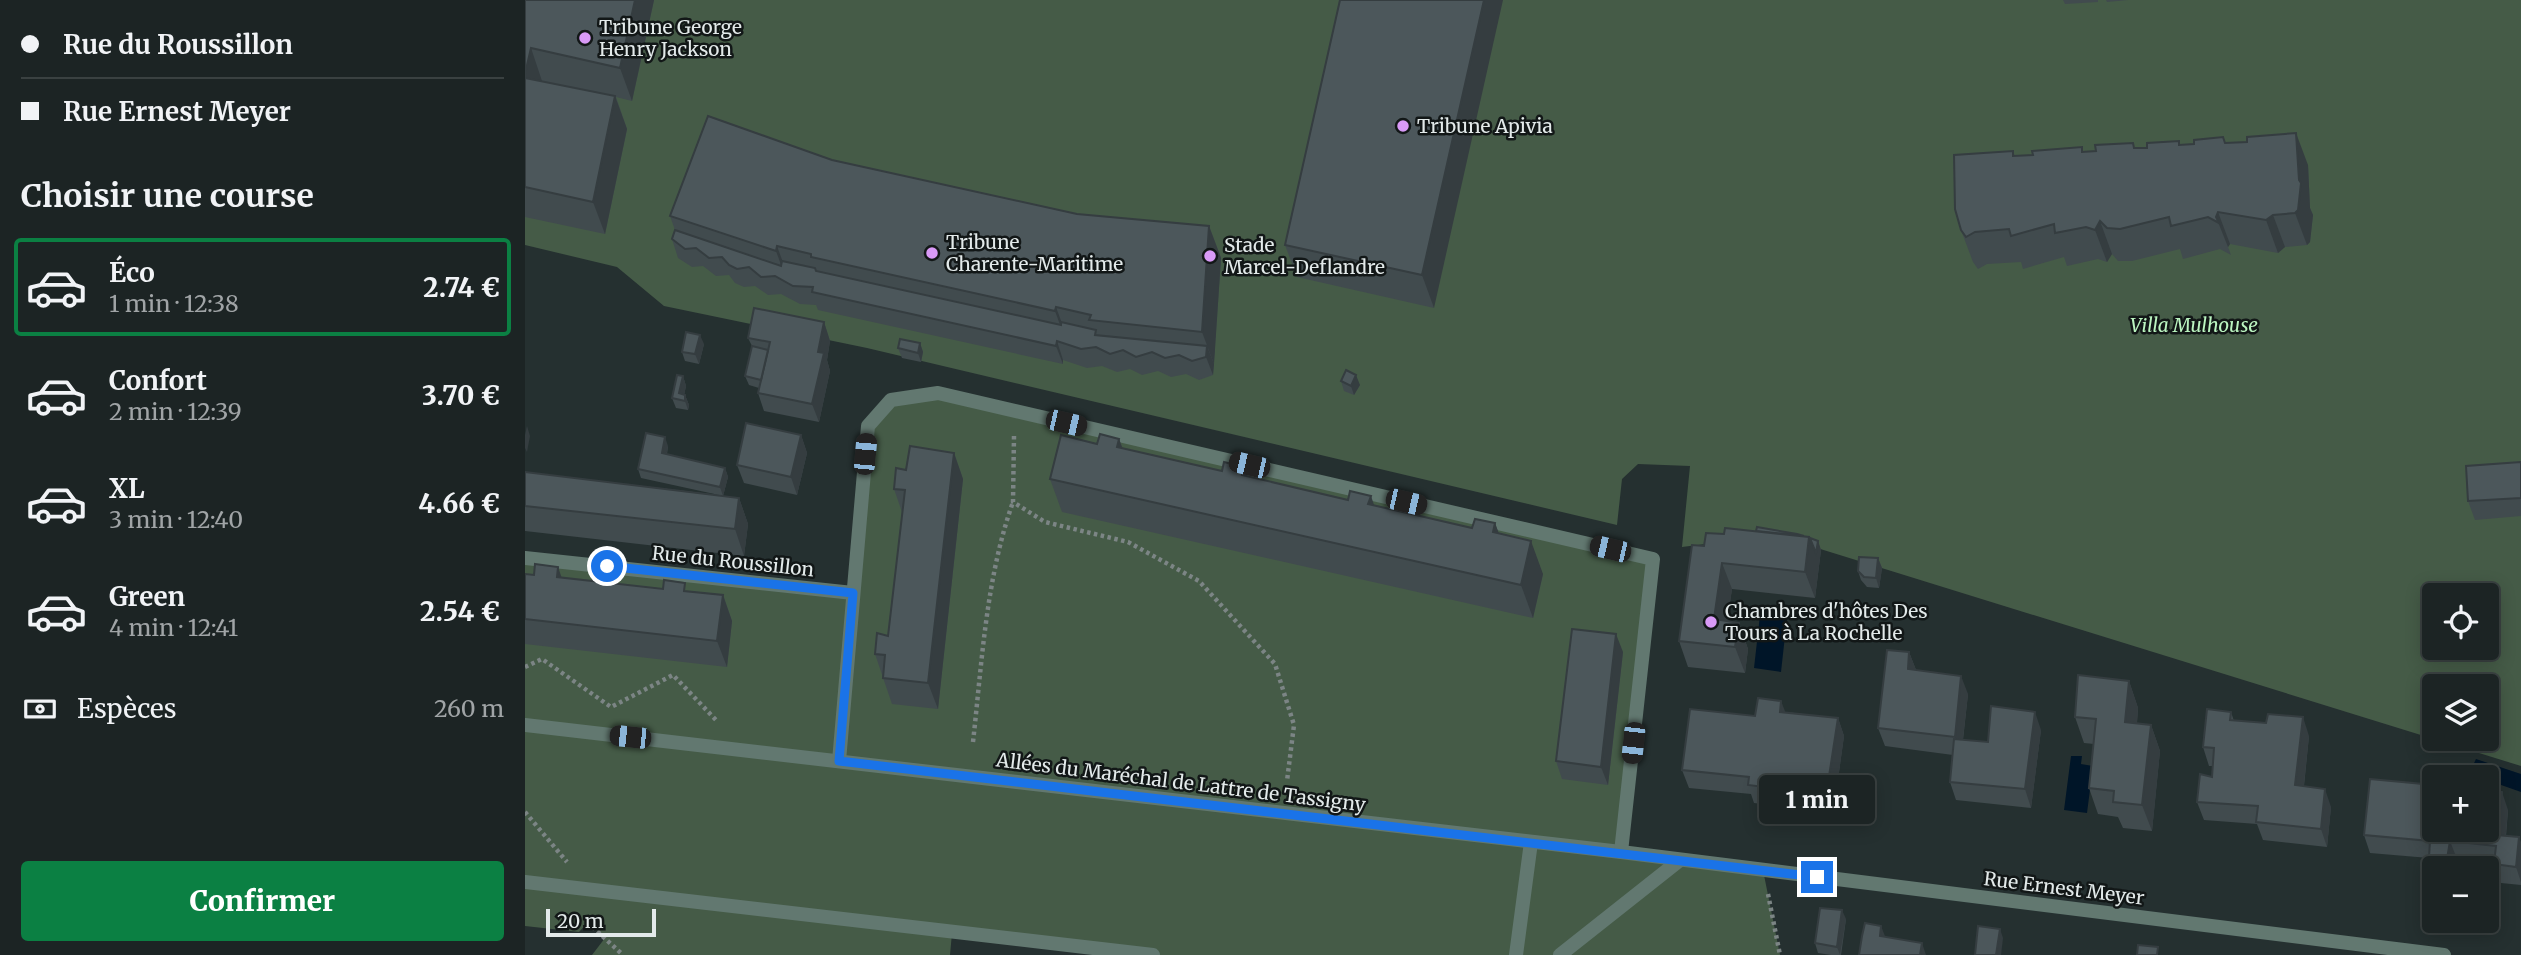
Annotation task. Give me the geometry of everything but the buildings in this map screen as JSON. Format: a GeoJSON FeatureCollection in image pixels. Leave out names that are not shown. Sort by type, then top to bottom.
{"type":"FeatureCollection","features":[{"type":"Feature","properties":{"kind":"street"},"geometry":{"type":"LineString","coordinates":[[839,761],[868,426],[891,400],[938,393],[1653,559],[1621,852]]}},
{"type":"Feature","properties":{"kind":"street","name":"Rue du Roussillon"},"geometry":{"type":"LineString","coordinates":[[525,558],[853,593]]}},
{"type":"Feature","properties":{"kind":"street","name":"Allées du Maréchal de Lattre de Tassigny"},"geometry":{"type":"LineString","coordinates":[[525,725],[1680,860]]}},
{"type":"Feature","properties":{"kind":"street"},"geometry":{"type":"LineString","coordinates":[[1516,955],[1531,842]]}},
{"type":"Feature","properties":{"kind":"street"},"geometry":{"type":"LineString","coordinates":[[1560,955],[1680,860]]}},
{"type":"Feature","properties":{"kind":"street","name":"Rue Ernest Meyer"},"geometry":{"type":"LineString","coordinates":[[1680,860],[2324,948],[2444,955]]}},
{"type":"Feature","properties":{"kind":"street"},"geometry":{"type":"LineString","coordinates":[[525,882],[1153,955]]}},
{"type":"Feature","properties":{"kind":"path"},"geometry":{"type":"LineString","coordinates":[[973,742],[1001,537],[1013,502],[1014,411]]}},
{"type":"Feature","properties":{"kind":"path"},"geometry":{"type":"LineString","coordinates":[[1013,502],[1045,522],[1128,542],[1199,581],[1275,664],[1294,725],[1287,781]]}},
{"type":"Feature","properties":{"kind":"path"},"geometry":{"type":"LineString","coordinates":[[525,667],[542,659],[611,707],[673,675],[716,720]]}},
{"type":"Feature","properties":{"kind":"path"},"geometry":{"type":"LineString","coordinates":[[525,812],[575,870],[574,888]]}},
{"type":"Feature","properties":{"kind":"path"},"geometry":{"type":"LineString","coordinates":[[1763,870],[1780,955]]}},
{"type":"Feature","properties":{"kind":"path"},"geometry":{"type":"LineString","coordinates":[[587,922],[623,955]]}},
{"type":"Feature","properties":{"kind":"green space","name":"Villa Mulhouse"},"geometry":{"type":"Polygon","coordinates":[[[525,0],[2521,0],[2521,766],[2473,751],[2499,751],[2499,674],[2422,674],[2422,735],[1801,543],[1760,537],[1682,547],[1690,466],[1638,464],[1622,479],[1617,525],[867,348],[664,306],[617,267],[525,245],[525,0]]]}},
{"type":"Feature","properties":{"kind":"green space"},"geometry":{"type":"Polygon","coordinates":[[[938,393],[1653,559],[1621,852],[1763,870],[1780,955],[1155,955],[952,933],[950,955],[592,955],[605,938],[588,922],[579,932],[525,926],[525,558],[853,593],[868,426],[891,400],[938,393]]]}},
{"type":"Feature","properties":{"kind":"water"},"geometry":{"type":"Polygon","coordinates":[[[1760,615],[1787,618],[1781,672],[1754,668],[1760,615]]]}},
{"type":"Feature","properties":{"kind":"water"},"geometry":{"type":"Polygon","coordinates":[[[2071,756],[2082,756],[2081,764],[2093,766],[2087,813],[2064,810],[2071,756]]]}},
{"type":"Feature","properties":{"kind":"water"},"geometry":{"type":"Polygon","coordinates":[[[2476,759],[2494,765],[2473,765],[2476,759]]]}},
{"type":"Feature","properties":{"kind":"water"},"geometry":{"type":"Polygon","coordinates":[[[2499,767],[2521,774],[2521,792],[2499,784],[2499,767]]]}},
{"type":"Feature","properties":{"kind":"place","name":"Tribune George Henry Jackson"},"geometry":{"type":"Point","coordinates":[585,38]}},
{"type":"Feature","properties":{"kind":"place","name":"Tribune Apivia"},"geometry":{"type":"Point","coordinates":[1403,126]}},
{"type":"Feature","properties":{"kind":"place","name":"Tribune Charente-Maritime"},"geometry":{"type":"Point","coordinates":[932,253]}},
{"type":"Feature","properties":{"kind":"place","name":"Stade Marcel-Deflandre"},"geometry":{"type":"Point","coordinates":[1210,256]}},
{"type":"Feature","properties":{"kind":"place","name":"Chambres d'hôtes Des Tours à La Rochelle"},"geometry":{"type":"Point","coordinates":[1711,622]}},
{"type":"Feature","properties":{"kind":"route"},"geometry":{"type":"LineString","coordinates":[[607,566],[853,593],[839,761],[1817,877]]}}]}
